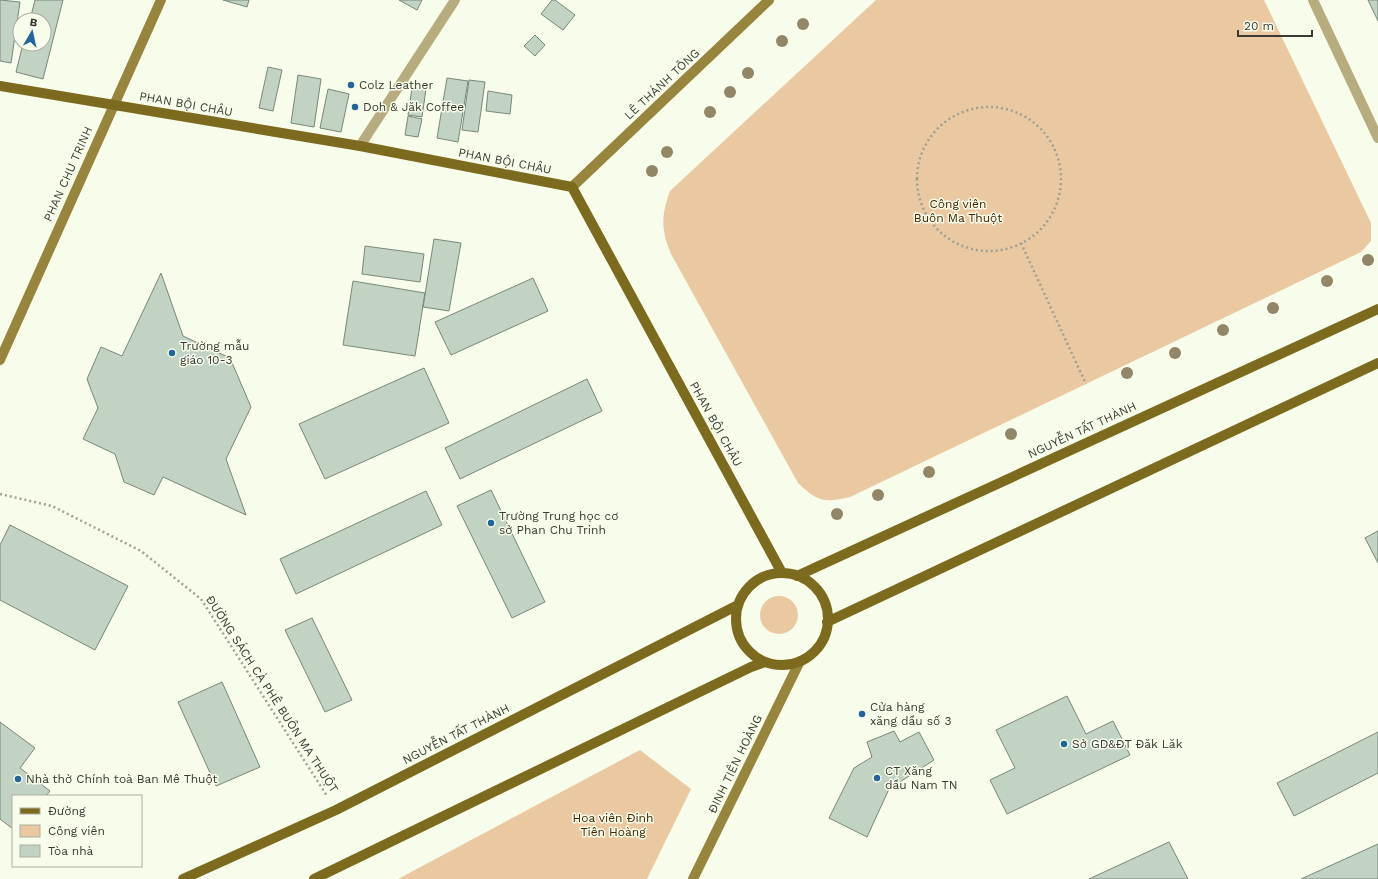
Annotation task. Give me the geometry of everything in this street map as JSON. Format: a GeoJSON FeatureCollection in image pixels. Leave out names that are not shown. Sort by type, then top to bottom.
{"type":"FeatureCollection","features":[{"type":"Feature","properties":{"kind":"main road","name":"PHAN CHU TRINH"},"geometry":{"type":"LineString","coordinates":[[0,360],[161,0]]}},
{"type":"Feature","properties":{"kind":"main road","name":"LÊ THÁNH TÔNG"},"geometry":{"type":"LineString","coordinates":[[572,187],[770,0]]}},
{"type":"Feature","properties":{"kind":"main road","name":"PHAN BỘI CHÂU"},"geometry":{"type":"LineString","coordinates":[[0,86],[360,146],[572,187],[782,573]]}},
{"type":"Feature","properties":{"kind":"main road","name":"NGUYỄN TẤT THÀNH"},"geometry":{"type":"LineString","coordinates":[[797,576],[1378,308]]}},
{"type":"Feature","properties":{"kind":"main road"},"geometry":{"type":"LineString","coordinates":[[828,622],[1378,363]]}},
{"type":"Feature","properties":{"kind":"main road"},"geometry":{"type":"LineString","coordinates":[[782,573],[797,576],[808,582],[819,593],[826,607],[828,622],[825,635],[819,646],[810,655],[800,661],[776,664],[765,662],[754,655],[746,647],[739,636],[736,615],[738,605],[744,592],[754,583],[767,576],[782,573]]}},
{"type":"Feature","properties":{"kind":"main road","name":"NGUYỄN TẤT THÀNH"},"geometry":{"type":"LineString","coordinates":[[183,879],[336,810],[738,605]]}},
{"type":"Feature","properties":{"kind":"main road","name":"ĐINH TIÊN HOÀNG"},"geometry":{"type":"LineString","coordinates":[[693,879],[800,661]]}},
{"type":"Feature","properties":{"kind":"main road"},"geometry":{"type":"LineString","coordinates":[[314,879],[744,670],[765,662]]}},
{"type":"Feature","properties":{"kind":"street"},"geometry":{"type":"LineString","coordinates":[[360,146],[456,0]]}},
{"type":"Feature","properties":{"kind":"street"},"geometry":{"type":"LineString","coordinates":[[1313,0],[1378,138]]}},
{"type":"Feature","properties":{"kind":"path"},"geometry":{"type":"LineString","coordinates":[[992,105],[1033,119],[1060,155],[1059,204],[1040,233],[1021,243],[1006,251],[959,247],[928,221],[915,175],[925,141],[954,114],[992,105]]}},
{"type":"Feature","properties":{"kind":"path"},"geometry":{"type":"LineString","coordinates":[[1021,243],[1086,384]]}},
{"type":"Feature","properties":{"kind":"path","name":"ĐƯỜNG SÁCH CÀ PHÊ BUÔN MA THUỘT"},"geometry":{"type":"LineString","coordinates":[[0,494],[52,506],[141,551],[201,599],[336,810]]}},
{"type":"Feature","properties":{"kind":"green space","name":"Công viên Buôn Ma Thuột"},"geometry":{"type":"Polygon","coordinates":[[[876,0],[1264,0],[1371,223],[1371,241],[1361,252],[850,497],[827,500],[816,497],[798,483],[671,254],[665,238],[663,223],[665,208],[670,191],[876,0]]]}},
{"type":"Feature","properties":{"kind":"green space"},"geometry":{"type":"Polygon","coordinates":[[[775,596],[783,596],[795,605],[798,615],[795,625],[789,631],[783,634],[775,634],[763,625],[760,619],[760,611],[769,599],[775,596]]]}},
{"type":"Feature","properties":{"kind":"green space","name":"Hoa viên Đinh Tiên Hoàng"},"geometry":{"type":"Polygon","coordinates":[[[640,750],[691,789],[647,879],[398,879],[640,750]]]}},
{"type":"Feature","properties":{"kind":"building"},"geometry":{"type":"Polygon","coordinates":[[[0,0],[20,2],[19,12],[12,12],[13,52],[11,63],[0,61],[0,0]]]}},
{"type":"Feature","properties":{"kind":"building"},"geometry":{"type":"Polygon","coordinates":[[[35,0],[63,0],[52,43],[52,12],[32,12],[35,0]]]}},
{"type":"Feature","properties":{"kind":"building"},"geometry":{"type":"Polygon","coordinates":[[[223,0],[249,0],[247,7],[223,0]]]}},
{"type":"Feature","properties":{"kind":"building"},"geometry":{"type":"Polygon","coordinates":[[[399,0],[422,0],[417,10],[399,0]]]}},
{"type":"Feature","properties":{"kind":"building"},"geometry":{"type":"Polygon","coordinates":[[[552,0],[555,0],[575,15],[563,30],[541,14],[552,0]]]}},
{"type":"Feature","properties":{"kind":"building"},"geometry":{"type":"Polygon","coordinates":[[[1368,0],[1378,0],[1378,21],[1368,0]]]}},
{"type":"Feature","properties":{"kind":"building"},"geometry":{"type":"Polygon","coordinates":[[[535,35],[545,45],[535,56],[524,46],[535,35]]]}},
{"type":"Feature","properties":{"kind":"building"},"geometry":{"type":"Polygon","coordinates":[[[21,52],[50,52],[43,79],[16,72],[21,52]]]}},
{"type":"Feature","properties":{"kind":"building"},"geometry":{"type":"Polygon","coordinates":[[[268,67],[282,70],[273,111],[259,108],[268,67]]]}},
{"type":"Feature","properties":{"kind":"building"},"geometry":{"type":"Polygon","coordinates":[[[298,75],[321,79],[314,127],[291,123],[298,75]]]}},
{"type":"Feature","properties":{"kind":"building"},"geometry":{"type":"Polygon","coordinates":[[[447,78],[468,81],[458,142],[437,138],[447,78]]]}},
{"type":"Feature","properties":{"kind":"building"},"geometry":{"type":"Polygon","coordinates":[[[469,80],[485,82],[478,132],[462,130],[469,80]]]}},
{"type":"Feature","properties":{"kind":"building"},"geometry":{"type":"Polygon","coordinates":[[[412,88],[426,89],[422,117],[408,115],[412,88]]]}},
{"type":"Feature","properties":{"kind":"building"},"geometry":{"type":"Polygon","coordinates":[[[328,89],[349,94],[341,132],[320,128],[328,89]]]}},
{"type":"Feature","properties":{"kind":"building"},"geometry":{"type":"Polygon","coordinates":[[[488,91],[512,95],[510,114],[486,111],[488,91]]]}},
{"type":"Feature","properties":{"kind":"building"},"geometry":{"type":"Polygon","coordinates":[[[408,116],[422,119],[418,137],[405,135],[408,116]]]}},
{"type":"Feature","properties":{"kind":"building"},"geometry":{"type":"Polygon","coordinates":[[[434,239],[461,243],[449,311],[423,307],[434,239]]]}},
{"type":"Feature","properties":{"kind":"building"},"geometry":{"type":"Polygon","coordinates":[[[365,246],[424,254],[420,282],[362,274],[365,246]]]}},
{"type":"Feature","properties":{"kind":"building"},"geometry":{"type":"Polygon","coordinates":[[[161,273],[183,336],[230,358],[251,407],[226,459],[246,515],[163,477],[154,495],[124,482],[115,454],[83,439],[98,408],[87,379],[101,347],[122,356],[161,273]]]}},
{"type":"Feature","properties":{"kind":"building"},"geometry":{"type":"Polygon","coordinates":[[[533,278],[548,311],[451,355],[435,322],[533,278]]]}},
{"type":"Feature","properties":{"kind":"building"},"geometry":{"type":"Polygon","coordinates":[[[353,281],[425,293],[415,356],[343,345],[353,281]]]}},
{"type":"Feature","properties":{"kind":"building"},"geometry":{"type":"Polygon","coordinates":[[[424,368],[449,423],[325,479],[299,424],[424,368]]]}},
{"type":"Feature","properties":{"kind":"building"},"geometry":{"type":"Polygon","coordinates":[[[587,379],[602,411],[460,479],[445,448],[587,379]]]}},
{"type":"Feature","properties":{"kind":"building"},"geometry":{"type":"Polygon","coordinates":[[[491,490],[545,602],[512,618],[457,506],[491,490]]]}},
{"type":"Feature","properties":{"kind":"building"},"geometry":{"type":"Polygon","coordinates":[[[426,491],[442,525],[296,594],[280,559],[426,491]]]}},
{"type":"Feature","properties":{"kind":"building"},"geometry":{"type":"Polygon","coordinates":[[[10,525],[128,586],[95,650],[0,600],[0,545],[10,525]]]}},
{"type":"Feature","properties":{"kind":"building"},"geometry":{"type":"Polygon","coordinates":[[[1378,531],[1378,563],[1365,538],[1378,531]]]}},
{"type":"Feature","properties":{"kind":"building"},"geometry":{"type":"Polygon","coordinates":[[[312,618],[352,700],[325,712],[285,630],[312,618]]]}},
{"type":"Feature","properties":{"kind":"building"},"geometry":{"type":"Polygon","coordinates":[[[222,682],[260,767],[216,786],[178,702],[222,682]]]}},
{"type":"Feature","properties":{"kind":"building","name":"Sở GD&ĐT Đăk Lăk"},"geometry":{"type":"Polygon","coordinates":[[[1067,696],[1086,734],[1113,721],[1130,755],[1007,814],[990,780],[1015,768],[996,730],[1067,696]]]}},
{"type":"Feature","properties":{"kind":"building","name":"Nhà thờ Chính toà Ban Mê Thuột"},"geometry":{"type":"Polygon","coordinates":[[[0,722],[35,748],[20,768],[50,791],[47,795],[12,795],[12,828],[0,819],[0,722]]]}},
{"type":"Feature","properties":{"kind":"building","name":"CT Xăng dầu Nam TN"},"geometry":{"type":"Polygon","coordinates":[[[894,731],[900,742],[919,732],[934,760],[889,789],[867,837],[829,818],[854,768],[872,757],[867,742],[894,731]]]}},
{"type":"Feature","properties":{"kind":"building"},"geometry":{"type":"Polygon","coordinates":[[[1378,732],[1378,773],[1294,816],[1277,783],[1378,732]]]}},
{"type":"Feature","properties":{"kind":"building"},"geometry":{"type":"Polygon","coordinates":[[[1169,842],[1188,879],[1089,879],[1169,842]]]}},
{"type":"Feature","properties":{"kind":"building"},"geometry":{"type":"Polygon","coordinates":[[[1378,844],[1378,879],[1301,879],[1378,844]]]}},
{"type":"Feature","properties":{"kind":"place","name":"Colz Leather"},"geometry":{"type":"Point","coordinates":[351,85]}},
{"type":"Feature","properties":{"kind":"place","name":"Doh & Jăk Coffee"},"geometry":{"type":"Point","coordinates":[355,107]}},
{"type":"Feature","properties":{"kind":"place","name":"Trường mẫu giáo 10-3"},"geometry":{"type":"Point","coordinates":[172,353]}},
{"type":"Feature","properties":{"kind":"place","name":"Trường Trung học cơ sở Phan Chu Trinh"},"geometry":{"type":"Point","coordinates":[491,523]}},
{"type":"Feature","properties":{"kind":"place","name":"Cửa hàng xăng dầu số 3"},"geometry":{"type":"Point","coordinates":[862,714]}},
{"type":"Feature","properties":{"kind":"place","name":"Sở GD&ĐT Đăk Lăk"},"geometry":{"type":"Point","coordinates":[1064,744]}},
{"type":"Feature","properties":{"kind":"place","name":"CT Xăng dầu Nam TN"},"geometry":{"type":"Point","coordinates":[877,778]}},
{"type":"Feature","properties":{"kind":"place","name":"Nhà thờ Chính toà Ban Mê Thuột"},"geometry":{"type":"Point","coordinates":[18,779]}}]}
